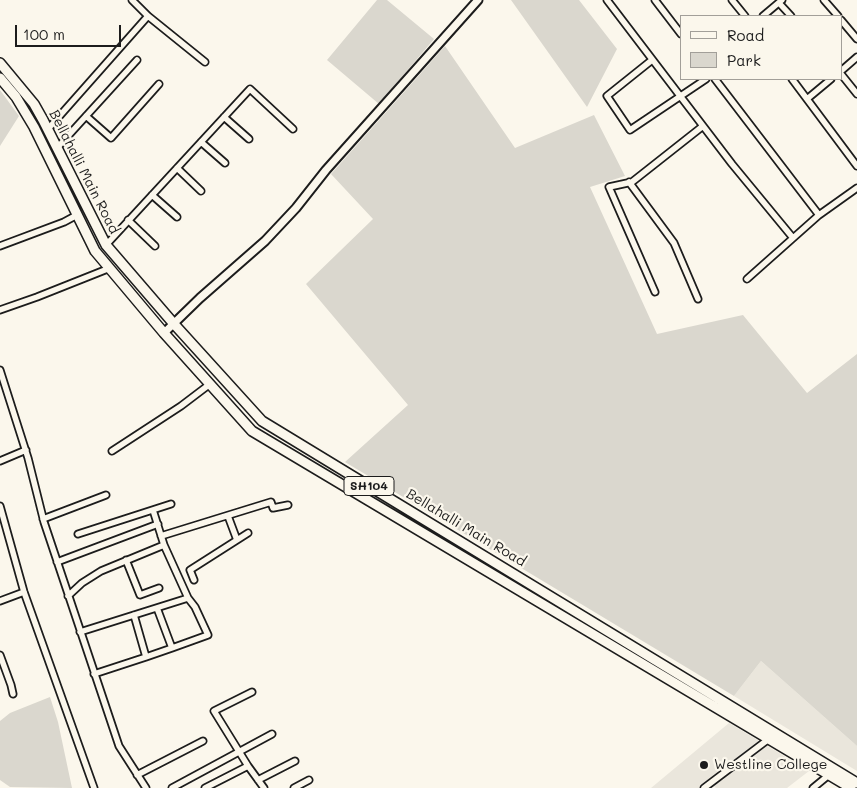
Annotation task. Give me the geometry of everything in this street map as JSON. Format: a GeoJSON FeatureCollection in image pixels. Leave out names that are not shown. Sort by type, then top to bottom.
{"type":"FeatureCollection","features":[{"type":"Feature","properties":{"kind":"main road","name":"Bellahalli Main Road"},"geometry":{"type":"LineString","coordinates":[[0,63],[34,104],[106,245],[174,324],[262,421],[772,736],[851,788]]}},
{"type":"Feature","properties":{"kind":"main road","name":"Bellahalli Main Road"},"geometry":{"type":"LineString","coordinates":[[0,78],[16,97],[34,127],[95,251],[164,333],[252,431],[494,577],[857,783]]}},
{"type":"Feature","properties":{"kind":"street"},"geometry":{"type":"LineString","coordinates":[[132,0],[148,16],[205,62]]}},
{"type":"Feature","properties":{"kind":"street"},"geometry":{"type":"LineString","coordinates":[[164,333],[200,298],[265,241],[478,0]]}},
{"type":"Feature","properties":{"kind":"street"},"geometry":{"type":"LineString","coordinates":[[607,0],[732,164],[793,238]]}},
{"type":"Feature","properties":{"kind":"street"},"geometry":{"type":"LineString","coordinates":[[655,0],[680,33]]}},
{"type":"Feature","properties":{"kind":"street"},"geometry":{"type":"LineString","coordinates":[[732,0],[744,15]]}},
{"type":"Feature","properties":{"kind":"street"},"geometry":{"type":"LineString","coordinates":[[824,0],[837,15]]}},
{"type":"Feature","properties":{"kind":"street"},"geometry":{"type":"LineString","coordinates":[[764,15],[780,1],[790,15]]}},
{"type":"Feature","properties":{"kind":"street"},"geometry":{"type":"LineString","coordinates":[[48,129],[148,16]]}},
{"type":"Feature","properties":{"kind":"street"},"geometry":{"type":"LineString","coordinates":[[842,21],[857,39]]}},
{"type":"Feature","properties":{"kind":"street"},"geometry":{"type":"LineString","coordinates":[[842,71],[857,57]]}},
{"type":"Feature","properties":{"kind":"street"},"geometry":{"type":"LineString","coordinates":[[57,148],[137,60]]}},
{"type":"Feature","properties":{"kind":"street"},"geometry":{"type":"LineString","coordinates":[[652,60],[607,96],[630,130],[679,95],[704,80]]}},
{"type":"Feature","properties":{"kind":"street"},"geometry":{"type":"LineString","coordinates":[[842,73],[857,94]]}},
{"type":"Feature","properties":{"kind":"street"},"geometry":{"type":"LineString","coordinates":[[717,80],[819,215]]}},
{"type":"Feature","properties":{"kind":"street"},"geometry":{"type":"LineString","coordinates":[[793,80],[857,166]]}},
{"type":"Feature","properties":{"kind":"street"},"geometry":{"type":"LineString","coordinates":[[807,99],[830,80]]}},
{"type":"Feature","properties":{"kind":"street"},"geometry":{"type":"LineString","coordinates":[[86,116],[111,138],[159,84]]}},
{"type":"Feature","properties":{"kind":"street"},"geometry":{"type":"LineString","coordinates":[[106,245],[250,89],[293,129]]}},
{"type":"Feature","properties":{"kind":"street"},"geometry":{"type":"LineString","coordinates":[[224,117],[249,139]]}},
{"type":"Feature","properties":{"kind":"street"},"geometry":{"type":"LineString","coordinates":[[655,292],[609,187],[632,182],[703,126]]}},
{"type":"Feature","properties":{"kind":"street"},"geometry":{"type":"LineString","coordinates":[[201,142],[226,163]]}},
{"type":"Feature","properties":{"kind":"street"},"geometry":{"type":"LineString","coordinates":[[177,168],[202,191]]}},
{"type":"Feature","properties":{"kind":"street"},"geometry":{"type":"LineString","coordinates":[[629,182],[674,242],[698,299]]}},
{"type":"Feature","properties":{"kind":"street"},"geometry":{"type":"LineString","coordinates":[[747,279],[819,215],[857,188]]}},
{"type":"Feature","properties":{"kind":"street"},"geometry":{"type":"LineString","coordinates":[[152,195],[177,217]]}},
{"type":"Feature","properties":{"kind":"street"},"geometry":{"type":"LineString","coordinates":[[0,246],[64,222],[77,215]]}},
{"type":"Feature","properties":{"kind":"street"},"geometry":{"type":"LineString","coordinates":[[128,220],[155,246]]}},
{"type":"Feature","properties":{"kind":"street"},"geometry":{"type":"LineString","coordinates":[[0,310],[110,268]]}},
{"type":"Feature","properties":{"kind":"street"},"geometry":{"type":"LineString","coordinates":[[0,370],[26,450],[43,519],[118,746],[146,788]]}},
{"type":"Feature","properties":{"kind":"street"},"geometry":{"type":"LineString","coordinates":[[112,451],[181,406],[210,384]]}},
{"type":"Feature","properties":{"kind":"street"},"geometry":{"type":"LineString","coordinates":[[0,461],[26,450]]}},
{"type":"Feature","properties":{"kind":"street"},"geometry":{"type":"LineString","coordinates":[[43,519],[106,494]]}},
{"type":"Feature","properties":{"kind":"street"},"geometry":{"type":"LineString","coordinates":[[161,536],[271,502],[269,509],[288,505]]}},
{"type":"Feature","properties":{"kind":"street"},"geometry":{"type":"LineString","coordinates":[[78,534],[170,504]]}},
{"type":"Feature","properties":{"kind":"street"},"geometry":{"type":"LineString","coordinates":[[0,506],[24,592],[94,788]]}},
{"type":"Feature","properties":{"kind":"street"},"geometry":{"type":"LineString","coordinates":[[94,674],[146,658],[208,635],[195,607],[188,598],[164,545],[153,510]]}},
{"type":"Feature","properties":{"kind":"street"},"geometry":{"type":"LineString","coordinates":[[228,516],[237,540]]}},
{"type":"Feature","properties":{"kind":"street"},"geometry":{"type":"LineString","coordinates":[[57,562],[158,524]]}},
{"type":"Feature","properties":{"kind":"street"},"geometry":{"type":"LineString","coordinates":[[194,580],[190,570],[248,533]]}},
{"type":"Feature","properties":{"kind":"street"},"geometry":{"type":"LineString","coordinates":[[68,596],[82,583],[101,571],[164,545]]}},
{"type":"Feature","properties":{"kind":"street"},"geometry":{"type":"LineString","coordinates":[[126,560],[140,595],[159,588]]}},
{"type":"Feature","properties":{"kind":"street"},"geometry":{"type":"LineString","coordinates":[[0,601],[24,592]]}},
{"type":"Feature","properties":{"kind":"street"},"geometry":{"type":"LineString","coordinates":[[80,632],[188,598]]}},
{"type":"Feature","properties":{"kind":"street"},"geometry":{"type":"LineString","coordinates":[[157,608],[172,648]]}},
{"type":"Feature","properties":{"kind":"street"},"geometry":{"type":"LineString","coordinates":[[134,615],[146,658]]}},
{"type":"Feature","properties":{"kind":"street"},"geometry":{"type":"LineString","coordinates":[[0,655],[13,694]]}},
{"type":"Feature","properties":{"kind":"street"},"geometry":{"type":"LineString","coordinates":[[252,692],[214,711],[238,752],[264,788]]}},
{"type":"Feature","properties":{"kind":"street"},"geometry":{"type":"LineString","coordinates":[[172,788],[272,734]]}},
{"type":"Feature","properties":{"kind":"street"},"geometry":{"type":"LineString","coordinates":[[708,787],[772,736]]}},
{"type":"Feature","properties":{"kind":"street"},"geometry":{"type":"LineString","coordinates":[[138,775],[202,741]]}},
{"type":"Feature","properties":{"kind":"street"},"geometry":{"type":"LineString","coordinates":[[258,780],[295,761]]}},
{"type":"Feature","properties":{"kind":"street"},"geometry":{"type":"LineString","coordinates":[[207,788],[248,766]]}},
{"type":"Feature","properties":{"kind":"street"},"geometry":{"type":"LineString","coordinates":[[813,788],[830,774]]}},
{"type":"Feature","properties":{"kind":"street"},"geometry":{"type":"LineString","coordinates":[[294,788],[309,780]]}},
{"type":"Feature","properties":{"kind":"shaded area"},"geometry":{"type":"Polygon","coordinates":[[[761,661],[857,746],[857,771],[734,696],[761,661]]]}},
{"type":"Feature","properties":{"kind":"shaded area","name":"Westline College"},"geometry":{"type":"Polygon","coordinates":[[[729,723],[761,742],[699,788],[651,788],[729,723]]]}},
{"type":"Feature","properties":{"kind":"shaded area"},"geometry":{"type":"Polygon","coordinates":[[[766,745],[809,771],[787,788],[716,788],[713,785],[766,745]]]}},
{"type":"Feature","properties":{"kind":"green space"},"geometry":{"type":"Polygon","coordinates":[[[377,0],[387,0],[434,39],[379,104],[327,60],[377,0]]]}},
{"type":"Feature","properties":{"kind":"green space"},"geometry":{"type":"Polygon","coordinates":[[[511,0],[579,0],[617,49],[587,107],[511,0]]]}},
{"type":"Feature","properties":{"kind":"green space"},"geometry":{"type":"Polygon","coordinates":[[[445,46],[515,148],[594,115],[625,176],[590,187],[657,334],[743,315],[807,393],[857,354],[857,746],[761,661],[734,696],[345,462],[408,405],[306,284],[373,219],[331,174],[445,46]]]}},
{"type":"Feature","properties":{"kind":"green space"},"geometry":{"type":"Polygon","coordinates":[[[0,90],[19,116],[0,146],[0,90]]]}},
{"type":"Feature","properties":{"kind":"green space"},"geometry":{"type":"Polygon","coordinates":[[[50,697],[58,722],[72,788],[10,787],[0,780],[0,721],[10,713],[50,697]]]}},
{"type":"Feature","properties":{"kind":"place","name":"Westline College"},"geometry":{"type":"Point","coordinates":[704,765]}}]}
